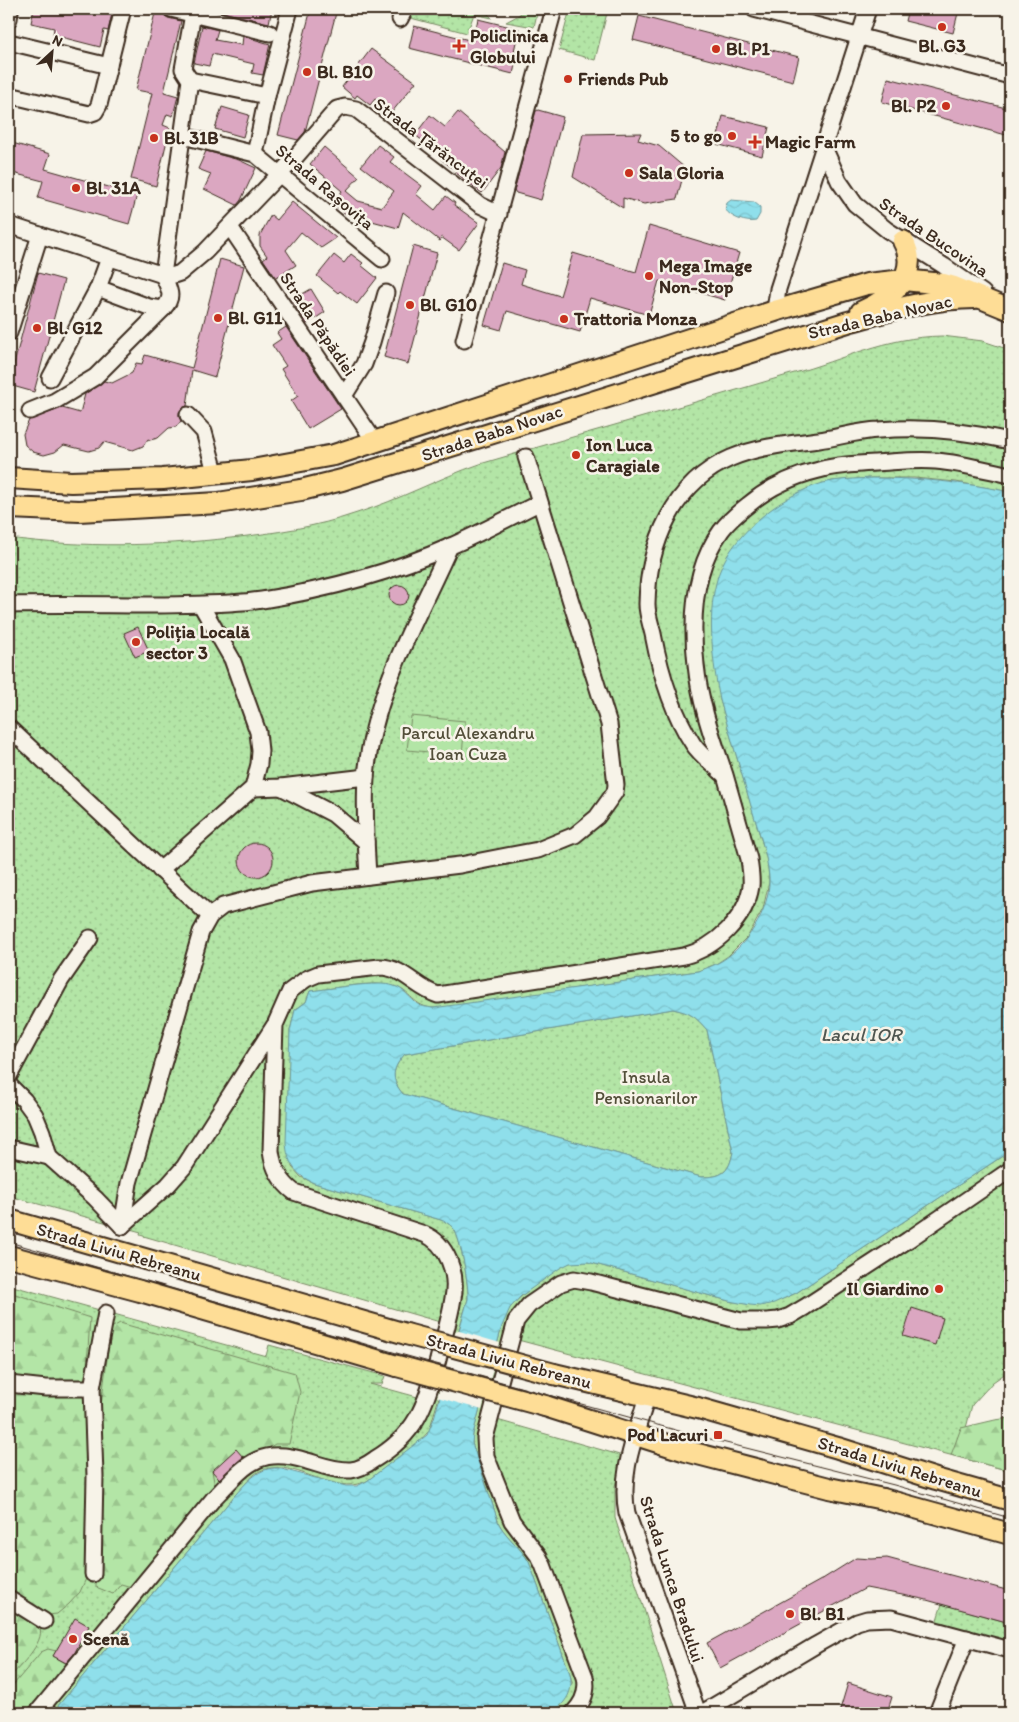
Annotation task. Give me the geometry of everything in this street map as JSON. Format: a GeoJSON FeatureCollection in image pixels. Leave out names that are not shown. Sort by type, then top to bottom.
{"type":"FeatureCollection","features":[{"type":"Feature","properties":{"kind":"main road"},"geometry":{"type":"LineString","coordinates":[[828,328],[870,308],[888,296],[904,280],[910,266],[910,258],[903,241]]}},
{"type":"Feature","properties":{"kind":"main road","name":"Strada Baba Novac"},"geometry":{"type":"LineString","coordinates":[[9,478],[39,481],[112,482],[216,475],[334,455],[778,310],[867,284],[904,280],[943,284],[997,304]]}},
{"type":"Feature","properties":{"kind":"main road","name":"Strada Baba Novac"},"geometry":{"type":"LineString","coordinates":[[9,508],[79,511],[218,503],[301,490],[342,480],[828,328],[916,305],[952,299],[997,304]]}},
{"type":"Feature","properties":{"kind":"main road","name":"Strada Liviu Rebreanu"},"geometry":{"type":"LineString","coordinates":[[9,1220],[406,1334],[554,1374],[698,1408],[1010,1500]]}},
{"type":"Feature","properties":{"kind":"main road","name":"Strada Liviu Rebreanu"},"geometry":{"type":"LineString","coordinates":[[9,1256],[140,1291],[397,1366],[545,1406],[686,1451],[829,1488],[883,1499],[1010,1534]]}},
{"type":"Feature","properties":{"kind":"street"},"geometry":{"type":"LineString","coordinates":[[9,94],[90,114],[95,112],[100,105],[123,9]]}},
{"type":"Feature","properties":{"kind":"street"},"geometry":{"type":"LineString","coordinates":[[171,9],[270,33]]}},
{"type":"Feature","properties":{"kind":"street"},"geometry":{"type":"LineString","coordinates":[[255,154],[267,96],[290,9]]}},
{"type":"Feature","properties":{"kind":"street"},"geometry":{"type":"LineString","coordinates":[[464,340],[554,9]]}},
{"type":"Feature","properties":{"kind":"street"},"geometry":{"type":"LineString","coordinates":[[754,9],[1010,76]]}},
{"type":"Feature","properties":{"kind":"street"},"geometry":{"type":"LineString","coordinates":[[778,310],[776,302],[778,289],[868,9]]}},
{"type":"Feature","properties":{"kind":"street"},"geometry":{"type":"LineString","coordinates":[[9,10],[9,19]]}},
{"type":"Feature","properties":{"kind":"street"},"geometry":{"type":"LineString","coordinates":[[193,14],[184,69],[186,76],[190,80],[267,96]]}},
{"type":"Feature","properties":{"kind":"street"},"geometry":{"type":"LineString","coordinates":[[9,42],[109,66]]}},
{"type":"Feature","properties":{"kind":"street"},"geometry":{"type":"LineString","coordinates":[[30,411],[55,401],[95,377],[169,303],[171,294],[163,276],[190,80]]}},
{"type":"Feature","properties":{"kind":"street","name":"Strada Țărăncuței"},"geometry":{"type":"LineString","coordinates":[[279,174],[337,109],[345,106],[356,109],[480,204],[499,214]]}},
{"type":"Feature","properties":{"kind":"street","name":"Strada Rașovița"},"geometry":{"type":"LineString","coordinates":[[182,136],[255,154],[382,259]]}},
{"type":"Feature","properties":{"kind":"street","name":"Strada Bucovina"},"geometry":{"type":"LineString","coordinates":[[824,145],[839,181],[855,204],[874,221],[950,269],[997,304]]}},
{"type":"Feature","properties":{"kind":"street"},"geometry":{"type":"LineString","coordinates":[[9,225],[163,276],[172,276],[180,273],[205,252],[279,174]]}},
{"type":"Feature","properties":{"kind":"street","name":"Strada Păpădiei"},"geometry":{"type":"LineString","coordinates":[[230,227],[375,442]]}},
{"type":"Feature","properties":{"kind":"street"},"geometry":{"type":"LineString","coordinates":[[9,334],[40,235]]}},
{"type":"Feature","properties":{"kind":"street"},"geometry":{"type":"LineString","coordinates":[[50,378],[98,288],[108,258]]}},
{"type":"Feature","properties":{"kind":"street"},"geometry":{"type":"LineString","coordinates":[[98,288],[148,307],[163,309]]}},
{"type":"Feature","properties":{"kind":"street"},"geometry":{"type":"LineString","coordinates":[[344,396],[364,364],[386,293]]}},
{"type":"Feature","properties":{"kind":"street"},"geometry":{"type":"LineString","coordinates":[[188,415],[204,432],[216,475]]}},
{"type":"Feature","properties":{"kind":"street"},"geometry":{"type":"LineString","coordinates":[[725,776],[694,745],[680,720],[658,659],[647,606],[652,561],[660,531],[666,518],[681,498],[702,477],[728,459],[778,445],[878,430],[956,430],[1010,440]]}},
{"type":"Feature","properties":{"kind":"street"},"geometry":{"type":"LineString","coordinates":[[122,1226],[128,1183],[201,932],[210,916],[223,906],[303,885],[460,865],[538,850],[575,835],[597,818],[615,792],[614,756],[608,724],[526,457]]}},
{"type":"Feature","properties":{"kind":"street"},"geometry":{"type":"LineString","coordinates":[[122,1226],[168,1185],[184,1167],[275,1025],[290,990],[306,978],[318,974],[380,966],[390,967],[438,995],[684,956],[702,950],[719,938],[736,918],[748,897],[751,886],[751,873],[749,859],[725,776],[706,718],[700,695],[696,664],[694,624],[697,589],[704,563],[712,544],[722,529],[745,507],[768,490],[798,476],[827,468],[924,461],[963,465],[1010,475]]}},
{"type":"Feature","properties":{"kind":"street"},"geometry":{"type":"LineString","coordinates":[[9,605],[201,605],[262,600],[348,582],[450,546],[539,503]]}},
{"type":"Feature","properties":{"kind":"street"},"geometry":{"type":"LineString","coordinates":[[368,876],[366,778],[372,740],[395,666],[450,546]]}},
{"type":"Feature","properties":{"kind":"street"},"geometry":{"type":"LineString","coordinates":[[160,870],[253,788],[259,764],[258,732],[232,659],[201,605]]}},
{"type":"Feature","properties":{"kind":"street"},"geometry":{"type":"LineString","coordinates":[[9,728],[210,916]]}},
{"type":"Feature","properties":{"kind":"street"},"geometry":{"type":"LineString","coordinates":[[253,788],[366,778]]}},
{"type":"Feature","properties":{"kind":"street"},"geometry":{"type":"LineString","coordinates":[[281,787],[333,814],[366,842]]}},
{"type":"Feature","properties":{"kind":"street"},"geometry":{"type":"LineString","coordinates":[[9,1076],[61,980],[90,938]]}},
{"type":"Feature","properties":{"kind":"street"},"geometry":{"type":"LineString","coordinates":[[36,1713],[214,1498],[243,1468],[256,1460],[281,1454],[336,1469],[358,1469],[384,1453],[402,1438],[416,1422],[426,1402],[454,1294],[452,1273],[446,1254],[437,1241],[430,1237],[300,1196],[287,1187],[275,1167],[271,1151],[275,1025]]}},
{"type":"Feature","properties":{"kind":"street"},"geometry":{"type":"LineString","coordinates":[[9,1085],[35,1114],[49,1157]]}},
{"type":"Feature","properties":{"kind":"street"},"geometry":{"type":"LineString","coordinates":[[9,1148],[49,1157],[122,1226]]}},
{"type":"Feature","properties":{"kind":"street"},"geometry":{"type":"LineString","coordinates":[[573,1713],[580,1705],[585,1694],[587,1685],[585,1677],[543,1565],[512,1521],[486,1456],[485,1438],[489,1417],[514,1329],[520,1315],[529,1304],[561,1283],[574,1279],[741,1320],[767,1322],[778,1320],[790,1316],[805,1307],[908,1240],[1010,1170]]}},
{"type":"Feature","properties":{"kind":"street"},"geometry":{"type":"LineString","coordinates":[[93,1574],[95,1476],[92,1388],[106,1313]]}},
{"type":"Feature","properties":{"kind":"street"},"geometry":{"type":"LineString","coordinates":[[9,1384],[46,1388],[92,1388]]}},
{"type":"Feature","properties":{"kind":"street","name":"Strada Lunca Bradului"},"geometry":{"type":"LineString","coordinates":[[647,1397],[625,1477],[624,1498],[627,1513],[698,1713]]}},
{"type":"Feature","properties":{"kind":"street"},"geometry":{"type":"LineString","coordinates":[[9,1599],[44,1621]]}},
{"type":"Feature","properties":{"kind":"street"},"geometry":{"type":"LineString","coordinates":[[702,1713],[816,1644],[857,1622],[891,1618],[1010,1650]]}},
{"type":"Feature","properties":{"kind":"street"},"geometry":{"type":"LineString","coordinates":[[937,1713],[967,1638]]}},
{"type":"Feature","properties":{"kind":"green space"},"geometry":{"type":"Polygon","coordinates":[[[410,9],[483,9],[492,18],[474,14],[467,33],[407,17],[410,9]]]}},
{"type":"Feature","properties":{"kind":"green space"},"geometry":{"type":"Polygon","coordinates":[[[524,9],[538,9],[534,27],[506,22],[519,15],[524,9]]]}},
{"type":"Feature","properties":{"kind":"green space"},"geometry":{"type":"Polygon","coordinates":[[[570,9],[608,9],[595,60],[559,50],[570,9]]]}},
{"type":"Feature","properties":{"kind":"green space","name":"Parcul Alexandru Ioan Cuza"},"geometry":{"type":"Polygon","coordinates":[[[942,336],[983,341],[1010,350],[1010,492],[956,482],[914,478],[872,478],[832,481],[796,495],[771,510],[749,529],[727,556],[720,700],[764,849],[768,865],[769,882],[763,909],[748,936],[728,956],[716,964],[698,971],[435,1008],[422,1005],[404,991],[393,986],[374,984],[352,986],[310,991],[306,1002],[295,1010],[290,1031],[292,1167],[301,1177],[314,1183],[441,1220],[449,1224],[457,1235],[466,1274],[468,1299],[429,1431],[418,1443],[367,1481],[354,1485],[326,1481],[284,1468],[270,1468],[258,1472],[236,1494],[52,1713],[9,1713],[9,1285],[266,1356],[269,1345],[385,1376],[382,1384],[370,1384],[421,1398],[440,1322],[140,1235],[141,1232],[9,1196],[9,538],[92,545],[176,543],[279,532],[311,526],[373,508],[480,464],[811,368],[883,345],[921,337],[942,336]]]}},
{"type":"Feature","properties":{"kind":"green space"},"geometry":{"type":"Polygon","coordinates":[[[411,716],[465,721],[462,755],[407,750],[411,716]]]}},
{"type":"Feature","properties":{"kind":"green space","name":"Insula Pensionarilor"},"geometry":{"type":"Polygon","coordinates":[[[673,1009],[692,1016],[707,1030],[733,1152],[727,1169],[719,1175],[701,1177],[403,1094],[394,1078],[397,1064],[405,1054],[673,1009]]]}},
{"type":"Feature","properties":{"kind":"green space"},"geometry":{"type":"Polygon","coordinates":[[[1010,1151],[1010,1370],[993,1382],[972,1405],[961,1447],[1010,1471],[518,1340],[497,1420],[623,1456],[615,1486],[615,1518],[677,1713],[552,1713],[557,1709],[572,1683],[570,1674],[529,1562],[499,1524],[472,1443],[502,1326],[510,1308],[547,1276],[569,1263],[576,1262],[588,1262],[729,1301],[755,1304],[779,1300],[796,1293],[1010,1151]]]}},
{"type":"Feature","properties":{"kind":"green space"},"geometry":{"type":"Polygon","coordinates":[[[9,1292],[90,1318],[86,1382],[9,1380],[9,1292]]]}},
{"type":"Feature","properties":{"kind":"green space"},"geometry":{"type":"Polygon","coordinates":[[[120,1323],[295,1373],[300,1392],[289,1444],[275,1444],[226,1475],[244,1459],[236,1450],[212,1471],[215,1487],[135,1588],[121,1584],[113,1594],[96,1587],[99,1421],[111,1328],[120,1323]]]}},
{"type":"Feature","properties":{"kind":"green space"},"geometry":{"type":"Polygon","coordinates":[[[9,1390],[85,1393],[91,1476],[88,1574],[80,1592],[57,1614],[48,1615],[9,1590],[9,1390]]]}},
{"type":"Feature","properties":{"kind":"green space"},"geometry":{"type":"Polygon","coordinates":[[[1010,1418],[1010,1471],[951,1455],[961,1428],[1010,1418]]]}},
{"type":"Feature","properties":{"kind":"green space"},"geometry":{"type":"Polygon","coordinates":[[[942,1604],[1010,1623],[1010,1645],[935,1626],[942,1604]]]}},
{"type":"Feature","properties":{"kind":"green space"},"geometry":{"type":"Polygon","coordinates":[[[9,1607],[40,1627],[41,1633],[35,1647],[9,1678],[9,1607]]]}},
{"type":"Feature","properties":{"kind":"green space"},"geometry":{"type":"Polygon","coordinates":[[[48,1649],[56,1651],[53,1656],[67,1664],[71,1659],[75,1661],[31,1713],[9,1713],[9,1690],[41,1652],[48,1649]]]}},
{"type":"Feature","properties":{"kind":"water"},"geometry":{"type":"Polygon","coordinates":[[[731,200],[754,202],[760,207],[760,214],[756,221],[739,219],[731,215],[725,209],[727,203],[731,200]]]}},
{"type":"Feature","properties":{"kind":"water","name":"Lacul IOR"},"geometry":{"type":"Polygon","coordinates":[[[872,478],[941,481],[1010,492],[1010,1151],[796,1293],[774,1303],[760,1306],[729,1301],[588,1262],[570,1263],[560,1268],[521,1296],[510,1308],[502,1326],[472,1443],[499,1524],[529,1562],[570,1674],[571,1686],[568,1696],[552,1713],[52,1713],[236,1494],[254,1476],[271,1468],[278,1468],[346,1486],[357,1486],[367,1481],[427,1435],[434,1418],[468,1299],[464,1263],[457,1235],[448,1223],[314,1183],[307,1180],[293,1167],[288,1156],[286,1142],[290,1031],[295,1010],[306,1002],[310,991],[377,984],[397,987],[419,1005],[433,1008],[698,971],[727,958],[737,949],[754,928],[761,915],[766,903],[769,877],[764,848],[717,687],[711,626],[716,583],[722,566],[731,550],[757,521],[773,508],[806,489],[823,483],[872,478]],[[673,1009],[405,1054],[397,1064],[394,1078],[403,1094],[701,1177],[719,1175],[727,1169],[733,1152],[707,1030],[689,1014],[673,1009]]]}},
{"type":"Feature","properties":{"kind":"pier"},"geometry":{"type":"Polygon","coordinates":[[[456,1330],[500,1343],[482,1410],[437,1397],[456,1330]]]}},
{"type":"Feature","properties":{"kind":"building"},"geometry":{"type":"Polygon","coordinates":[[[34,9],[113,9],[108,31],[104,30],[100,47],[53,35],[54,28],[31,23],[34,9]]]}},
{"type":"Feature","properties":{"kind":"building","name":"Bl. 31B"},"geometry":{"type":"Polygon","coordinates":[[[156,9],[162,9],[164,15],[168,18],[181,21],[164,92],[178,96],[173,116],[167,114],[163,125],[170,128],[156,186],[131,179],[152,93],[136,90],[156,9]]]}},
{"type":"Feature","properties":{"kind":"building"},"geometry":{"type":"Polygon","coordinates":[[[210,9],[272,9],[269,23],[210,9]]]}},
{"type":"Feature","properties":{"kind":"building","name":"Bl. B10"},"geometry":{"type":"Polygon","coordinates":[[[311,9],[337,9],[305,132],[298,140],[278,135],[311,9]]]}},
{"type":"Feature","properties":{"kind":"building","name":"Bl. G3"},"geometry":{"type":"Polygon","coordinates":[[[908,9],[959,9],[953,33],[905,21],[908,9]]]}},
{"type":"Feature","properties":{"kind":"building","name":"Bl. P1"},"geometry":{"type":"Polygon","coordinates":[[[639,16],[799,57],[793,81],[633,40],[639,16]]]}},
{"type":"Feature","properties":{"kind":"building","name":"Policlinica Globului"},"geometry":{"type":"Polygon","coordinates":[[[478,19],[519,29],[514,51],[518,52],[513,74],[409,48],[414,26],[473,41],[478,19]]]}},
{"type":"Feature","properties":{"kind":"building"},"geometry":{"type":"Polygon","coordinates":[[[202,26],[218,30],[215,40],[242,45],[243,36],[270,44],[263,75],[252,73],[254,64],[212,54],[209,66],[194,63],[202,26]]]}},
{"type":"Feature","properties":{"kind":"building"},"geometry":{"type":"Polygon","coordinates":[[[371,49],[416,82],[392,112],[375,99],[370,105],[357,95],[355,98],[342,87],[371,49]]]}},
{"type":"Feature","properties":{"kind":"building","name":"Bl. P2"},"geometry":{"type":"Polygon","coordinates":[[[888,78],[1010,109],[1010,136],[882,102],[888,78]]]}},
{"type":"Feature","properties":{"kind":"building"},"geometry":{"type":"Polygon","coordinates":[[[222,107],[249,115],[243,137],[215,129],[222,107]]]}},
{"type":"Feature","properties":{"kind":"building"},"geometry":{"type":"Polygon","coordinates":[[[536,111],[563,117],[541,200],[516,193],[514,190],[536,111]]]}},
{"type":"Feature","properties":{"kind":"building"},"geometry":{"type":"Polygon","coordinates":[[[458,112],[505,152],[501,168],[482,193],[441,159],[443,156],[415,135],[430,115],[445,127],[458,112]]]}},
{"type":"Feature","properties":{"kind":"building"},"geometry":{"type":"Polygon","coordinates":[[[723,116],[769,127],[762,156],[716,144],[723,116]]]}},
{"type":"Feature","properties":{"kind":"building","name":"Sala Gloria"},"geometry":{"type":"Polygon","coordinates":[[[641,133],[638,140],[659,146],[685,168],[677,199],[644,204],[623,198],[623,208],[573,177],[583,134],[641,133]]]}},
{"type":"Feature","properties":{"kind":"building","name":"Bl. 31A"},"geometry":{"type":"Polygon","coordinates":[[[9,142],[50,154],[45,169],[137,195],[129,224],[38,198],[43,181],[9,172],[9,142]]]}},
{"type":"Feature","properties":{"kind":"building"},"geometry":{"type":"Polygon","coordinates":[[[378,145],[394,157],[390,162],[422,186],[416,194],[435,210],[446,196],[455,203],[454,205],[479,223],[459,250],[441,237],[440,241],[403,212],[398,228],[346,214],[333,204],[342,191],[310,164],[324,147],[359,177],[346,191],[358,201],[382,207],[394,191],[361,166],[378,145]]]}},
{"type":"Feature","properties":{"kind":"building"},"geometry":{"type":"Polygon","coordinates":[[[206,151],[239,160],[256,168],[237,205],[204,189],[211,174],[198,169],[206,151]]]}},
{"type":"Feature","properties":{"kind":"building"},"geometry":{"type":"Polygon","coordinates":[[[292,202],[336,238],[321,248],[301,232],[286,250],[296,265],[276,278],[263,259],[267,256],[260,246],[260,235],[271,215],[277,220],[292,202]]]}},
{"type":"Feature","properties":{"kind":"building","name":"Mega Image Non-Stop"},"geometry":{"type":"Polygon","coordinates":[[[649,226],[739,253],[725,300],[659,281],[649,315],[590,298],[580,332],[507,311],[501,330],[484,325],[502,263],[525,270],[521,284],[560,296],[573,253],[636,272],[649,226]]]}},
{"type":"Feature","properties":{"kind":"building","name":"Bl. G10"},"geometry":{"type":"Polygon","coordinates":[[[413,246],[437,253],[408,364],[384,357],[413,246]]]}},
{"type":"Feature","properties":{"kind":"building"},"geometry":{"type":"Polygon","coordinates":[[[351,254],[363,263],[361,265],[377,278],[357,304],[340,291],[338,293],[317,276],[334,255],[344,263],[351,254]]]}},
{"type":"Feature","properties":{"kind":"building"},"geometry":{"type":"Polygon","coordinates":[[[220,259],[244,266],[215,377],[192,370],[187,406],[179,412],[181,421],[176,427],[169,428],[158,438],[148,439],[143,446],[133,450],[104,442],[99,448],[89,451],[64,445],[55,452],[44,455],[33,452],[25,445],[23,434],[29,420],[62,408],[80,413],[85,394],[104,381],[112,383],[132,373],[136,363],[142,364],[145,355],[192,368],[220,259]]]}},
{"type":"Feature","properties":{"kind":"building","name":"Bl. G12"},"geometry":{"type":"Polygon","coordinates":[[[38,273],[64,280],[34,392],[9,385],[9,383],[38,273]]]}},
{"type":"Feature","properties":{"kind":"building"},"geometry":{"type":"Polygon","coordinates":[[[311,289],[325,312],[307,324],[292,300],[311,289]]]}},
{"type":"Feature","properties":{"kind":"building"},"geometry":{"type":"Polygon","coordinates":[[[286,327],[341,409],[308,429],[291,401],[298,396],[281,369],[286,366],[272,345],[281,339],[277,333],[286,327]]]}},
{"type":"Feature","properties":{"kind":"building"},"geometry":{"type":"Polygon","coordinates":[[[399,585],[406,588],[409,595],[406,602],[399,605],[392,602],[389,595],[392,588],[399,585]]]}},
{"type":"Feature","properties":{"kind":"building","name":"Poliția Locală sector 3"},"geometry":{"type":"Polygon","coordinates":[[[138,627],[149,651],[135,657],[124,633],[138,627]]]}},
{"type":"Feature","properties":{"kind":"building"},"geometry":{"type":"Polygon","coordinates":[[[256,843],[268,848],[273,860],[268,872],[256,877],[244,872],[239,860],[244,848],[256,843]]]}},
{"type":"Feature","properties":{"kind":"building"},"geometry":{"type":"Polygon","coordinates":[[[912,1308],[943,1318],[935,1345],[903,1336],[912,1308]]]}},
{"type":"Feature","properties":{"kind":"building"},"geometry":{"type":"Polygon","coordinates":[[[236,1449],[243,1457],[219,1479],[212,1471],[236,1449]]]}},
{"type":"Feature","properties":{"kind":"building","name":"Bl. B1"},"geometry":{"type":"Polygon","coordinates":[[[856,1558],[887,1558],[1010,1591],[1010,1623],[923,1599],[866,1588],[720,1668],[707,1643],[821,1580],[856,1558]]]}},
{"type":"Feature","properties":{"kind":"building","name":"Scenă"},"geometry":{"type":"Polygon","coordinates":[[[75,1618],[89,1626],[74,1654],[66,1663],[53,1656],[75,1618]]]}},
{"type":"Feature","properties":{"kind":"building"},"geometry":{"type":"Polygon","coordinates":[[[848,1683],[892,1697],[887,1713],[839,1713],[848,1683]]]}},
{"type":"Feature","properties":{"kind":"tram line"},"geometry":{"type":"LineString","coordinates":[[9,1242],[400,1354],[690,1434],[894,1485],[1010,1518]]}},
{"type":"Feature","properties":{"kind":"place","name":"Bl. G3"},"geometry":{"type":"Point","coordinates":[942,27]}},
{"type":"Feature","properties":{"kind":"place","name":"Policlinica Globului"},"geometry":{"type":"Point","coordinates":[459,46]}},
{"type":"Feature","properties":{"kind":"place","name":"Bl. P1"},"geometry":{"type":"Point","coordinates":[716,49]}},
{"type":"Feature","properties":{"kind":"place","name":"Bl. B10"},"geometry":{"type":"Point","coordinates":[307,72]}},
{"type":"Feature","properties":{"kind":"place","name":"Friends Pub"},"geometry":{"type":"Point","coordinates":[568,79]}},
{"type":"Feature","properties":{"kind":"place","name":"Bl. P2"},"geometry":{"type":"Point","coordinates":[946,106]}},
{"type":"Feature","properties":{"kind":"place","name":"5 to go"},"geometry":{"type":"Point","coordinates":[732,136]}},
{"type":"Feature","properties":{"kind":"place","name":"Bl. 31B"},"geometry":{"type":"Point","coordinates":[154,138]}},
{"type":"Feature","properties":{"kind":"place","name":"Magic Farm"},"geometry":{"type":"Point","coordinates":[755,142]}},
{"type":"Feature","properties":{"kind":"place","name":"Sala Gloria"},"geometry":{"type":"Point","coordinates":[629,173]}},
{"type":"Feature","properties":{"kind":"place","name":"Bl. 31A"},"geometry":{"type":"Point","coordinates":[76,188]}},
{"type":"Feature","properties":{"kind":"place","name":"Mega Image Non-Stop"},"geometry":{"type":"Point","coordinates":[649,276]}},
{"type":"Feature","properties":{"kind":"place","name":"Bl. G10"},"geometry":{"type":"Point","coordinates":[410,305]}},
{"type":"Feature","properties":{"kind":"place","name":"Bl. G11"},"geometry":{"type":"Point","coordinates":[218,318]}},
{"type":"Feature","properties":{"kind":"place","name":"Trattoria Monza"},"geometry":{"type":"Point","coordinates":[564,319]}},
{"type":"Feature","properties":{"kind":"place","name":"Bl. G12"},"geometry":{"type":"Point","coordinates":[37,328]}},
{"type":"Feature","properties":{"kind":"place","name":"Ion Luca Caragiale"},"geometry":{"type":"Point","coordinates":[576,455]}},
{"type":"Feature","properties":{"kind":"place","name":"Poliția Locală sector 3"},"geometry":{"type":"Point","coordinates":[136,642]}},
{"type":"Feature","properties":{"kind":"place","name":"Il Giardino"},"geometry":{"type":"Point","coordinates":[939,1289]}},
{"type":"Feature","properties":{"kind":"place","name":"Pod Lacuri"},"geometry":{"type":"Point","coordinates":[718,1435]}},
{"type":"Feature","properties":{"kind":"place","name":"Bl. B1"},"geometry":{"type":"Point","coordinates":[790,1614]}},
{"type":"Feature","properties":{"kind":"place","name":"Scenă"},"geometry":{"type":"Point","coordinates":[73,1639]}}]}
